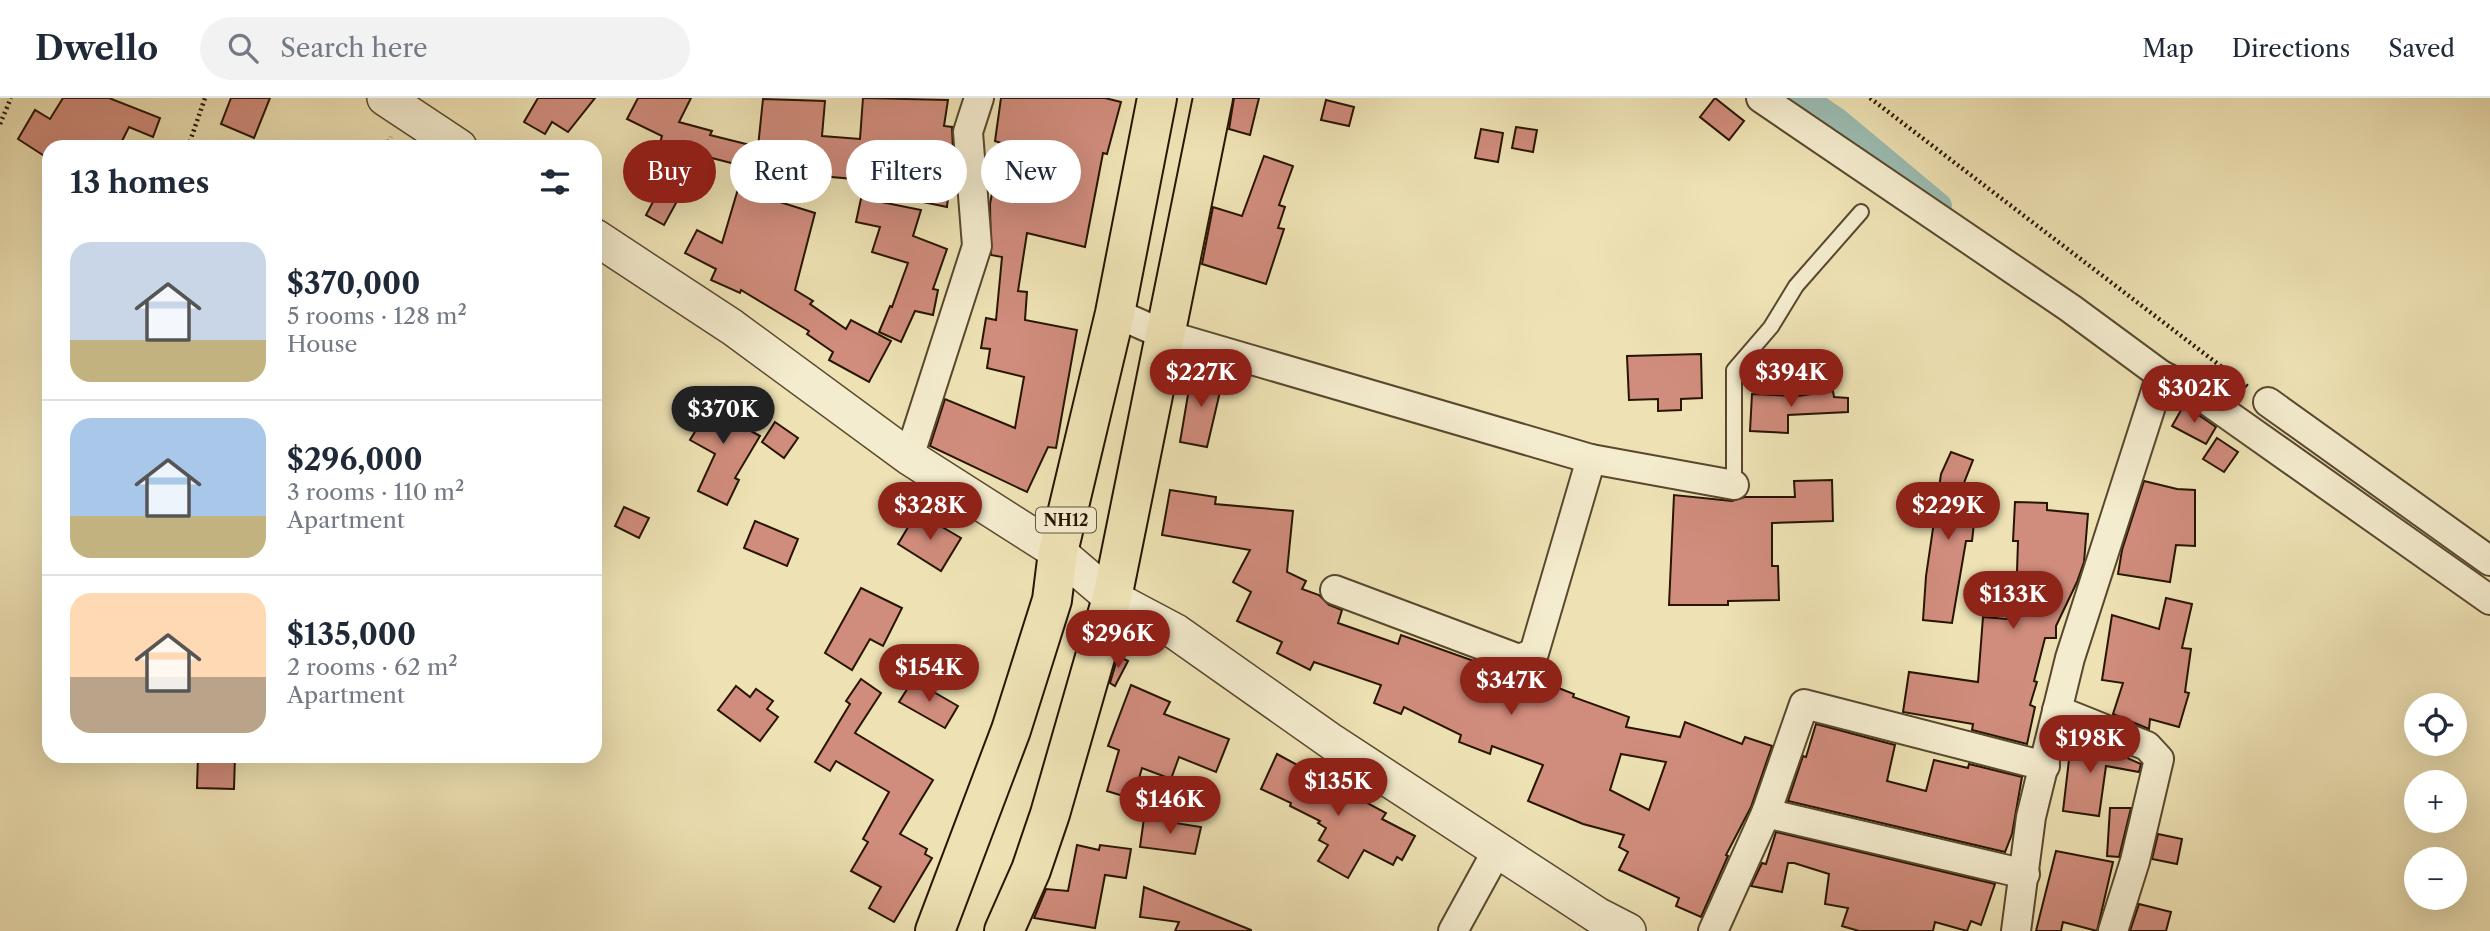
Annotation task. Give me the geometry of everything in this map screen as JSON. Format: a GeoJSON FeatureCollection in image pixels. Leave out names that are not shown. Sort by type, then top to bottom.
{"type":"FeatureCollection","features":[{"type":"Feature","properties":{"kind":"highway","name":"NH12"},"geometry":{"type":"LineString","coordinates":[[935,931],[1012,730],[1052,600],[1058,552],[1115,313],[1157,98]]}},
{"type":"Feature","properties":{"kind":"highway"},"geometry":{"type":"LineString","coordinates":[[1004,931],[1031,870],[1050,814],[1112,598],[1163,334],[1213,98]]}},
{"type":"Feature","properties":{"kind":"street"},"geometry":{"type":"LineString","coordinates":[[385,98],[448,140]]}},
{"type":"Feature","properties":{"kind":"street"},"geometry":{"type":"LineString","coordinates":[[909,457],[976,246],[968,132],[979,98]]}},
{"type":"Feature","properties":{"kind":"street"},"geometry":{"type":"LineString","coordinates":[[1760,98],[2070,307],[2161,375],[2194,391],[2490,600]]}},
{"type":"Feature","properties":{"kind":"street"},"geometry":{"type":"LineString","coordinates":[[602,242],[732,327],[909,457],[1058,552],[1112,598],[1176,632],[1332,741],[1597,915],[1628,931]]}},
{"type":"Feature","properties":{"kind":"street"},"geometry":{"type":"LineString","coordinates":[[1115,313],[1163,334],[1591,459],[1734,485]]}},
{"type":"Feature","properties":{"kind":"street"},"geometry":{"type":"LineString","coordinates":[[2016,931],[2031,817],[2070,658],[2161,375]]}},
{"type":"Feature","properties":{"kind":"street"},"geometry":{"type":"LineString","coordinates":[[2268,402],[2490,561]]}},
{"type":"Feature","properties":{"kind":"street"},"geometry":{"type":"LineString","coordinates":[[1335,590],[1519,659],[1534,653],[1591,459]]}},
{"type":"Feature","properties":{"kind":"street"},"geometry":{"type":"LineString","coordinates":[[1713,931],[1766,813],[1804,704],[2045,766]]}},
{"type":"Feature","properties":{"kind":"street"},"geometry":{"type":"LineString","coordinates":[[2057,710],[2147,746],[2159,759],[2135,861],[2113,931]]}},
{"type":"Feature","properties":{"kind":"street"},"geometry":{"type":"LineString","coordinates":[[1766,813],[2025,874]]}},
{"type":"Feature","properties":{"kind":"street"},"geometry":{"type":"LineString","coordinates":[[1453,931],[1498,849]]}},
{"type":"Feature","properties":{"kind":"lane"},"geometry":{"type":"LineString","coordinates":[[1734,485],[1734,370],[1771,327],[1796,286],[1861,212]]}},
{"type":"Feature","properties":{"kind":"path"},"geometry":{"type":"LineString","coordinates":[[0,124],[11,98]]}},
{"type":"Feature","properties":{"kind":"path"},"geometry":{"type":"LineString","coordinates":[[190,140],[205,98]]}},
{"type":"Feature","properties":{"kind":"path"},"geometry":{"type":"LineString","coordinates":[[1870,98],[2268,402]]}},
{"type":"Feature","properties":{"kind":"building"},"geometry":{"type":"Polygon","coordinates":[[[63,98],[109,98],[160,118],[153,137],[129,127],[122,140],[42,140],[42,154],[18,139],[35,110],[50,119],[63,98]]]}},
{"type":"Feature","properties":{"kind":"building"},"geometry":{"type":"Polygon","coordinates":[[[231,98],[270,98],[254,138],[221,124],[231,98]]]}},
{"type":"Feature","properties":{"kind":"building"},"geometry":{"type":"Polygon","coordinates":[[[538,98],[595,98],[568,132],[552,122],[545,134],[524,122],[538,98]]]}},
{"type":"Feature","properties":{"kind":"building"},"geometry":{"type":"Polygon","coordinates":[[[638,98],[691,98],[679,122],[712,131],[710,135],[730,140],[730,163],[716,159],[716,140],[661,140],[662,136],[627,119],[638,98]]]}},
{"type":"Feature","properties":{"kind":"building"},"geometry":{"type":"Polygon","coordinates":[[[863,98],[948,100],[944,126],[952,127],[953,140],[846,140],[846,178],[832,177],[832,140],[759,140],[763,99],[825,101],[822,136],[860,139],[863,98]]]}},
{"type":"Feature","properties":{"kind":"building"},"geometry":{"type":"Polygon","coordinates":[[[1001,98],[1105,98],[1121,102],[1107,154],[1103,153],[1085,247],[1027,233],[1018,291],[1027,292],[1025,320],[1077,330],[1056,448],[1048,447],[1027,492],[930,446],[945,399],[1015,428],[1024,377],[987,368],[990,349],[981,348],[986,318],[996,320],[1002,257],[991,255],[990,203],[1081,203],[1081,140],[995,140],[1001,98]]]}},
{"type":"Feature","properties":{"kind":"building"},"geometry":{"type":"Polygon","coordinates":[[[1234,98],[1259,98],[1250,135],[1229,129],[1234,98]]]}},
{"type":"Feature","properties":{"kind":"building"},"geometry":{"type":"Polygon","coordinates":[[[1715,98],[1744,121],[1729,140],[1700,117],[1715,98]]]}},
{"type":"Feature","properties":{"kind":"building"},"geometry":{"type":"Polygon","coordinates":[[[1326,100],[1354,107],[1349,126],[1321,120],[1326,100]]]}},
{"type":"Feature","properties":{"kind":"building"},"geometry":{"type":"Polygon","coordinates":[[[1516,127],[1537,130],[1533,152],[1512,148],[1516,127]]]}},
{"type":"Feature","properties":{"kind":"building"},"geometry":{"type":"Polygon","coordinates":[[[1481,129],[1503,133],[1498,162],[1475,158],[1481,129]]]}},
{"type":"Feature","properties":{"kind":"building"},"geometry":{"type":"Polygon","coordinates":[[[1264,156],[1293,166],[1279,205],[1285,207],[1278,228],[1284,229],[1266,284],[1202,264],[1213,207],[1242,216],[1264,156]]]}},
{"type":"Feature","properties":{"kind":"building"},"geometry":{"type":"Polygon","coordinates":[[[652,203],[676,203],[664,225],[646,215],[652,203]]]}},
{"type":"Feature","properties":{"kind":"building"},"geometry":{"type":"Polygon","coordinates":[[[734,203],[783,203],[815,213],[795,290],[813,301],[810,304],[846,329],[851,320],[891,341],[869,382],[829,360],[833,352],[807,334],[809,331],[741,290],[740,293],[711,280],[716,269],[685,253],[697,230],[722,243],[734,203]]]}},
{"type":"Feature","properties":{"kind":"building"},"geometry":{"type":"Polygon","coordinates":[[[860,203],[886,203],[921,210],[913,236],[947,249],[933,289],[938,290],[933,315],[915,311],[901,342],[879,332],[890,306],[892,307],[908,263],[872,252],[880,227],[856,222],[860,203]]]}},
{"type":"Feature","properties":{"kind":"building"},"geometry":{"type":"Polygon","coordinates":[[[928,203],[947,203],[947,207],[928,203]]]}},
{"type":"Feature","properties":{"kind":"building"},"geometry":{"type":"Polygon","coordinates":[[[1701,354],[1702,398],[1681,399],[1681,410],[1658,411],[1658,399],[1629,400],[1627,356],[1701,354]]]}},
{"type":"Feature","properties":{"kind":"building"},"geometry":{"type":"Polygon","coordinates":[[[1192,371],[1223,379],[1207,447],[1180,442],[1192,371]]]}},
{"type":"Feature","properties":{"kind":"building"},"geometry":{"type":"Polygon","coordinates":[[[717,387],[739,399],[729,419],[760,436],[735,478],[739,480],[727,505],[698,491],[715,454],[690,440],[707,412],[704,411],[717,387]]]}},
{"type":"Feature","properties":{"kind":"building"},"geometry":{"type":"Polygon","coordinates":[[[1833,391],[1834,397],[1848,398],[1848,412],[1788,415],[1788,433],[1750,431],[1752,394],[1798,396],[1833,391]]]}},
{"type":"Feature","properties":{"kind":"building"},"geometry":{"type":"Polygon","coordinates":[[[2184,405],[2216,427],[2206,444],[2172,426],[2184,405]]]}},
{"type":"Feature","properties":{"kind":"building"},"geometry":{"type":"Polygon","coordinates":[[[775,422],[798,438],[784,458],[762,442],[775,422]]]}},
{"type":"Feature","properties":{"kind":"building"},"geometry":{"type":"Polygon","coordinates":[[[2217,438],[2238,452],[2224,472],[2203,459],[2217,438]]]}},
{"type":"Feature","properties":{"kind":"building"},"geometry":{"type":"Polygon","coordinates":[[[1951,452],[1973,460],[1956,503],[1976,505],[1972,541],[1966,541],[1952,623],[1923,620],[1926,576],[1941,474],[1951,452]]]}},
{"type":"Feature","properties":{"kind":"building"},"geometry":{"type":"Polygon","coordinates":[[[1832,480],[1833,521],[1772,523],[1772,566],[1778,566],[1779,600],[1728,601],[1728,605],[1669,605],[1674,495],[1732,501],[1745,497],[1795,497],[1794,481],[1832,480]]]}},
{"type":"Feature","properties":{"kind":"building"},"geometry":{"type":"Polygon","coordinates":[[[2144,481],[2177,489],[2195,490],[2195,546],[2176,545],[2170,582],[2118,574],[2122,550],[2144,481]]]}},
{"type":"Feature","properties":{"kind":"building"},"geometry":{"type":"Polygon","coordinates":[[[1170,490],[1216,497],[1215,504],[1293,511],[1287,572],[1306,581],[1302,589],[1319,595],[1329,605],[1342,610],[1338,623],[1398,644],[1401,635],[1513,675],[1533,678],[1574,694],[1573,697],[1629,717],[1626,727],[1680,737],[1685,722],[1742,744],[1745,737],[1772,746],[1751,807],[1726,855],[1728,856],[1701,917],[1676,906],[1679,898],[1619,870],[1628,852],[1619,847],[1624,835],[1583,824],[1528,801],[1543,765],[1492,746],[1490,754],[1459,742],[1461,735],[1404,707],[1401,714],[1374,703],[1381,685],[1314,662],[1310,670],[1277,653],[1282,642],[1237,621],[1251,592],[1233,582],[1250,550],[1162,535],[1170,490]],[[1621,754],[1610,790],[1649,810],[1666,762],[1621,754]]]}},
{"type":"Feature","properties":{"kind":"building"},"geometry":{"type":"Polygon","coordinates":[[[2015,502],[2047,503],[2047,510],[2088,514],[2084,562],[2056,626],[2056,638],[2045,638],[2034,681],[2037,682],[2030,705],[2035,707],[2027,744],[1972,730],[1973,724],[1903,712],[1909,672],[1978,682],[1983,617],[2007,619],[2017,572],[2018,541],[2013,541],[2015,502]]]}},
{"type":"Feature","properties":{"kind":"building"},"geometry":{"type":"Polygon","coordinates":[[[624,507],[649,518],[639,538],[615,526],[624,507]]]}},
{"type":"Feature","properties":{"kind":"building"},"geometry":{"type":"Polygon","coordinates":[[[920,514],[961,538],[941,571],[898,544],[913,519],[916,521],[920,514]]]}},
{"type":"Feature","properties":{"kind":"building"},"geometry":{"type":"Polygon","coordinates":[[[755,521],[798,539],[787,566],[744,548],[755,521]]]}},
{"type":"Feature","properties":{"kind":"building"},"geometry":{"type":"Polygon","coordinates":[[[861,588],[902,608],[883,646],[870,639],[852,670],[825,653],[861,588]]]}},
{"type":"Feature","properties":{"kind":"building"},"geometry":{"type":"Polygon","coordinates":[[[2166,598],[2192,604],[2182,648],[2191,649],[2185,692],[2189,693],[2179,727],[2150,719],[2149,729],[2113,714],[2123,683],[2102,680],[2112,615],[2159,629],[2166,598]]]}},
{"type":"Feature","properties":{"kind":"building"},"geometry":{"type":"Polygon","coordinates":[[[1118,656],[1128,661],[1115,686],[1110,683],[1118,656]]]}},
{"type":"Feature","properties":{"kind":"building"},"geometry":{"type":"Polygon","coordinates":[[[861,679],[881,693],[855,733],[933,780],[900,834],[927,849],[925,854],[932,858],[894,922],[869,908],[881,887],[851,871],[868,842],[863,839],[889,792],[836,761],[830,771],[815,762],[850,704],[846,701],[861,679]]]}},
{"type":"Feature","properties":{"kind":"building"},"geometry":{"type":"Polygon","coordinates":[[[913,680],[958,706],[945,728],[899,702],[913,680]]]}},
{"type":"Feature","properties":{"kind":"building"},"geometry":{"type":"Polygon","coordinates":[[[1131,685],[1170,702],[1164,714],[1229,739],[1216,772],[1179,757],[1171,779],[1142,768],[1133,799],[1107,791],[1119,750],[1108,746],[1131,685]]]}},
{"type":"Feature","properties":{"kind":"building"},"geometry":{"type":"Polygon","coordinates":[[[736,686],[750,697],[756,689],[773,701],[767,709],[778,717],[760,741],[718,710],[736,686]]]}},
{"type":"Feature","properties":{"kind":"building"},"geometry":{"type":"Polygon","coordinates":[[[1816,724],[1895,745],[1887,781],[1926,791],[1934,760],[1968,768],[1969,764],[2022,777],[2012,834],[2005,852],[1788,801],[1816,724]]]}},
{"type":"Feature","properties":{"kind":"building"},"geometry":{"type":"Polygon","coordinates":[[[2072,734],[2141,764],[2139,772],[2106,766],[2099,816],[2063,811],[2072,734]]]}},
{"type":"Feature","properties":{"kind":"building"},"geometry":{"type":"Polygon","coordinates":[[[1277,754],[1386,813],[1382,819],[1415,836],[1402,860],[1397,857],[1393,865],[1364,850],[1348,878],[1318,861],[1328,845],[1319,840],[1326,828],[1318,823],[1320,821],[1290,806],[1291,803],[1261,789],[1277,754]]]}},
{"type":"Feature","properties":{"kind":"building"},"geometry":{"type":"Polygon","coordinates":[[[198,763],[235,763],[234,789],[197,788],[198,763]]]}},
{"type":"Feature","properties":{"kind":"building"},"geometry":{"type":"Polygon","coordinates":[[[2110,808],[2131,808],[2119,857],[2107,856],[2110,808]]]}},
{"type":"Feature","properties":{"kind":"building"},"geometry":{"type":"Polygon","coordinates":[[[1144,818],[1201,827],[1195,854],[1140,847],[1144,818]]]}},
{"type":"Feature","properties":{"kind":"building"},"geometry":{"type":"Polygon","coordinates":[[[1776,832],[1995,884],[1981,925],[1971,921],[1967,931],[1935,922],[1933,931],[1859,931],[1842,926],[1848,908],[1825,904],[1829,874],[1794,863],[1788,863],[1782,892],[1751,886],[1762,863],[1766,864],[1776,832]]]}},
{"type":"Feature","properties":{"kind":"building"},"geometry":{"type":"Polygon","coordinates":[[[2158,834],[2182,839],[2177,864],[2152,859],[2158,834]]]}},
{"type":"Feature","properties":{"kind":"building"},"geometry":{"type":"Polygon","coordinates":[[[1077,845],[1099,850],[1100,845],[1131,849],[1126,878],[1105,875],[1095,928],[1034,918],[1046,889],[1068,891],[1077,845]]]}},
{"type":"Feature","properties":{"kind":"building"},"geometry":{"type":"Polygon","coordinates":[[[2056,851],[2113,862],[2097,931],[2063,922],[2061,931],[2036,931],[2056,851]]]}},
{"type":"Feature","properties":{"kind":"building"},"geometry":{"type":"Polygon","coordinates":[[[1144,887],[1251,931],[1175,931],[1179,922],[1140,917],[1144,887]]]}},
{"type":"Feature","properties":{"kind":"building"},"geometry":{"type":"Polygon","coordinates":[[[2139,904],[2171,912],[2166,931],[2130,931],[2139,904]]]}},
{"type":"Feature","properties":{"kind":"waterway"},"geometry":{"type":"LineString","coordinates":[[1803,98],[1836,120],[1939,206]]}}]}
